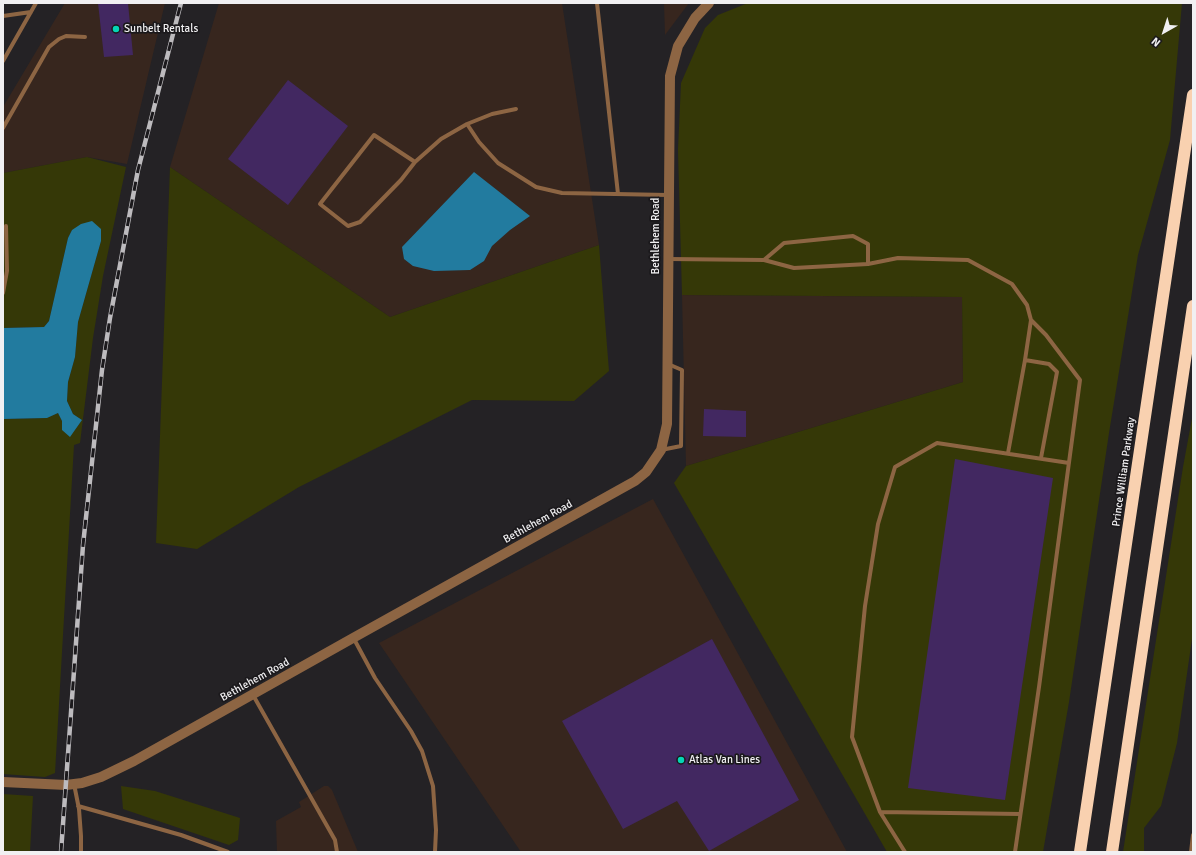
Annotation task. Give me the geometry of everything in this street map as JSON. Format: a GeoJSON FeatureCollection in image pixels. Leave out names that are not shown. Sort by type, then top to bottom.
{"type":"FeatureCollection","features":[{"type":"Feature","properties":{"kind":"highway","name":"Prince William Parkway"},"geometry":{"type":"LineString","coordinates":[[1080,852],[1193,95]]}},
{"type":"Feature","properties":{"kind":"highway"},"geometry":{"type":"LineString","coordinates":[[1112,852],[1193,306]]}},
{"type":"Feature","properties":{"kind":"street","name":"Bethlehem Road"},"geometry":{"type":"LineString","coordinates":[[3,782],[74,784],[100,777],[127,764],[635,481],[646,472],[661,450],[667,424],[670,76],[673,61],[686,33],[709,3]]}},
{"type":"Feature","properties":{"kind":"lane"},"geometry":{"type":"LineString","coordinates":[[3,61],[36,3]]}},
{"type":"Feature","properties":{"kind":"lane"},"geometry":{"type":"LineString","coordinates":[[597,3],[618,194]]}},
{"type":"Feature","properties":{"kind":"lane"},"geometry":{"type":"LineString","coordinates":[[3,16],[31,12]]}},
{"type":"Feature","properties":{"kind":"lane"},"geometry":{"type":"LineString","coordinates":[[3,128],[49,47],[59,38],[66,36],[85,36]]}},
{"type":"Feature","properties":{"kind":"lane"},"geometry":{"type":"LineString","coordinates":[[415,162],[374,135],[320,204],[348,226],[360,222],[401,180],[415,162],[440,140],[467,124],[492,114],[516,109]]}},
{"type":"Feature","properties":{"kind":"lane"},"geometry":{"type":"LineString","coordinates":[[467,124],[479,142],[498,163],[536,187],[562,193],[668,195]]}},
{"type":"Feature","properties":{"kind":"lane"},"geometry":{"type":"LineString","coordinates":[[3,293],[7,271],[6,226]]}},
{"type":"Feature","properties":{"kind":"lane"},"geometry":{"type":"LineString","coordinates":[[764,260],[784,243],[853,236],[868,244],[868,264]]}},
{"type":"Feature","properties":{"kind":"lane"},"geometry":{"type":"LineString","coordinates":[[668,259],[764,260],[794,268],[868,264],[898,258],[968,260],[1012,284],[1027,306],[1031,320],[1008,453]]}},
{"type":"Feature","properties":{"kind":"lane"},"geometry":{"type":"LineString","coordinates":[[1015,852],[1039,687],[1080,380],[1046,335],[1031,320]]}},
{"type":"Feature","properties":{"kind":"lane"},"geometry":{"type":"LineString","coordinates":[[1025,360],[1049,364],[1057,372],[1040,458]]}},
{"type":"Feature","properties":{"kind":"lane"},"geometry":{"type":"LineString","coordinates":[[661,450],[681,446],[682,370],[668,364]]}},
{"type":"Feature","properties":{"kind":"lane"},"geometry":{"type":"LineString","coordinates":[[904,852],[880,812],[852,737],[865,606],[878,524],[895,467],[937,443],[1069,463]]}},
{"type":"Feature","properties":{"kind":"lane"},"geometry":{"type":"LineString","coordinates":[[353,638],[375,678],[411,731],[422,751],[433,786],[436,830],[435,852]]}},
{"type":"Feature","properties":{"kind":"lane"},"geometry":{"type":"LineString","coordinates":[[253,695],[335,840],[337,852]]}},
{"type":"Feature","properties":{"kind":"lane"},"geometry":{"type":"LineString","coordinates":[[74,784],[81,836],[80,852]]}},
{"type":"Feature","properties":{"kind":"lane"},"geometry":{"type":"LineString","coordinates":[[78,806],[181,835],[228,852]]}},
{"type":"Feature","properties":{"kind":"lane"},"geometry":{"type":"LineString","coordinates":[[880,812],[1020,814]]}},
{"type":"Feature","properties":{"kind":"lane"},"geometry":{"type":"LineString","coordinates":[[1190,852],[1193,835]]}},
{"type":"Feature","properties":{"kind":"shaded area"},"geometry":{"type":"Polygon","coordinates":[[[65,3],[165,3],[127,164],[87,157],[3,173],[3,107],[65,3]]]}},
{"type":"Feature","properties":{"kind":"shaded area"},"geometry":{"type":"Polygon","coordinates":[[[219,3],[562,3],[599,245],[390,317],[170,167],[219,3]]]}},
{"type":"Feature","properties":{"kind":"shaded area"},"geometry":{"type":"Polygon","coordinates":[[[664,3],[689,3],[665,35],[664,3]]]}},
{"type":"Feature","properties":{"kind":"shaded area"},"geometry":{"type":"Polygon","coordinates":[[[748,3],[1182,3],[1170,140],[1138,255],[1109,433],[1069,702],[1043,852],[887,852],[674,483],[686,466],[963,382],[962,297],[682,295],[678,150],[681,83],[705,28],[718,15],[748,3]]]}},
{"type":"Feature","properties":{"kind":"shaded area"},"geometry":{"type":"Polygon","coordinates":[[[87,157],[126,167],[103,276],[93,338],[80,443],[74,445],[55,773],[45,777],[3,774],[3,419],[47,418],[58,413],[62,421],[62,430],[74,431],[82,420],[73,414],[67,401],[68,382],[75,357],[78,322],[101,241],[101,229],[72,230],[68,238],[49,321],[44,327],[3,328],[3,173],[87,157]]]}},
{"type":"Feature","properties":{"kind":"shaded area"},"geometry":{"type":"Polygon","coordinates":[[[170,167],[390,317],[599,245],[609,371],[574,401],[472,400],[299,487],[197,549],[156,543],[170,167]]]}},
{"type":"Feature","properties":{"kind":"shaded area"},"geometry":{"type":"Polygon","coordinates":[[[682,295],[962,297],[963,382],[686,466],[682,295]]]}},
{"type":"Feature","properties":{"kind":"shaded area"},"geometry":{"type":"Polygon","coordinates":[[[1193,413],[1193,632],[1177,743],[1161,806],[1144,828],[1144,852],[1123,852],[1183,467],[1193,413]]]}},
{"type":"Feature","properties":{"kind":"shaded area"},"geometry":{"type":"Polygon","coordinates":[[[653,499],[847,852],[521,852],[379,643],[653,499]]]}},
{"type":"Feature","properties":{"kind":"shaded area"},"geometry":{"type":"Polygon","coordinates":[[[121,786],[155,791],[240,818],[238,840],[229,845],[123,809],[121,786]]]}},
{"type":"Feature","properties":{"kind":"shaded area"},"geometry":{"type":"Polygon","coordinates":[[[324,786],[328,786],[332,790],[358,852],[277,852],[276,821],[301,807],[299,802],[324,786]]]}},
{"type":"Feature","properties":{"kind":"shaded area"},"geometry":{"type":"Polygon","coordinates":[[[3,794],[33,796],[30,852],[3,852],[3,794]]]}},
{"type":"Feature","properties":{"kind":"water"},"geometry":{"type":"Polygon","coordinates":[[[474,172],[530,216],[510,230],[492,246],[484,261],[470,270],[434,271],[413,266],[404,259],[402,247],[474,172]]]}},
{"type":"Feature","properties":{"kind":"water"},"geometry":{"type":"Polygon","coordinates":[[[92,221],[101,229],[101,241],[78,322],[75,357],[68,382],[67,401],[73,414],[82,420],[70,437],[62,430],[62,421],[58,413],[47,418],[3,419],[3,328],[44,327],[49,321],[68,238],[72,230],[81,224],[92,221]]]}},
{"type":"Feature","properties":{"kind":"building","name":"Sunbelt Rentals"},"geometry":{"type":"Polygon","coordinates":[[[98,3],[128,3],[133,55],[104,57],[98,3]]]}},
{"type":"Feature","properties":{"kind":"building"},"geometry":{"type":"Polygon","coordinates":[[[288,80],[348,126],[288,205],[228,159],[288,80]]]}},
{"type":"Feature","properties":{"kind":"building"},"geometry":{"type":"Polygon","coordinates":[[[704,409],[746,411],[746,437],[703,436],[704,409]]]}},
{"type":"Feature","properties":{"kind":"building"},"geometry":{"type":"Polygon","coordinates":[[[955,459],[1053,478],[1005,800],[908,788],[955,459]]]}},
{"type":"Feature","properties":{"kind":"building","name":"Atlas Van Lines"},"geometry":{"type":"Polygon","coordinates":[[[712,639],[799,800],[709,851],[677,801],[623,829],[562,721],[712,639]]]}},
{"type":"Feature","properties":{"kind":"railway"},"geometry":{"type":"LineString","coordinates":[[61,852],[83,545],[102,370],[110,318],[138,170],[181,3]]}},
{"type":"Feature","properties":{"kind":"place","name":"Sunbelt Rentals"},"geometry":{"type":"Point","coordinates":[116,29]}},
{"type":"Feature","properties":{"kind":"place","name":"Atlas Van Lines"},"geometry":{"type":"Point","coordinates":[681,760]}}]}
